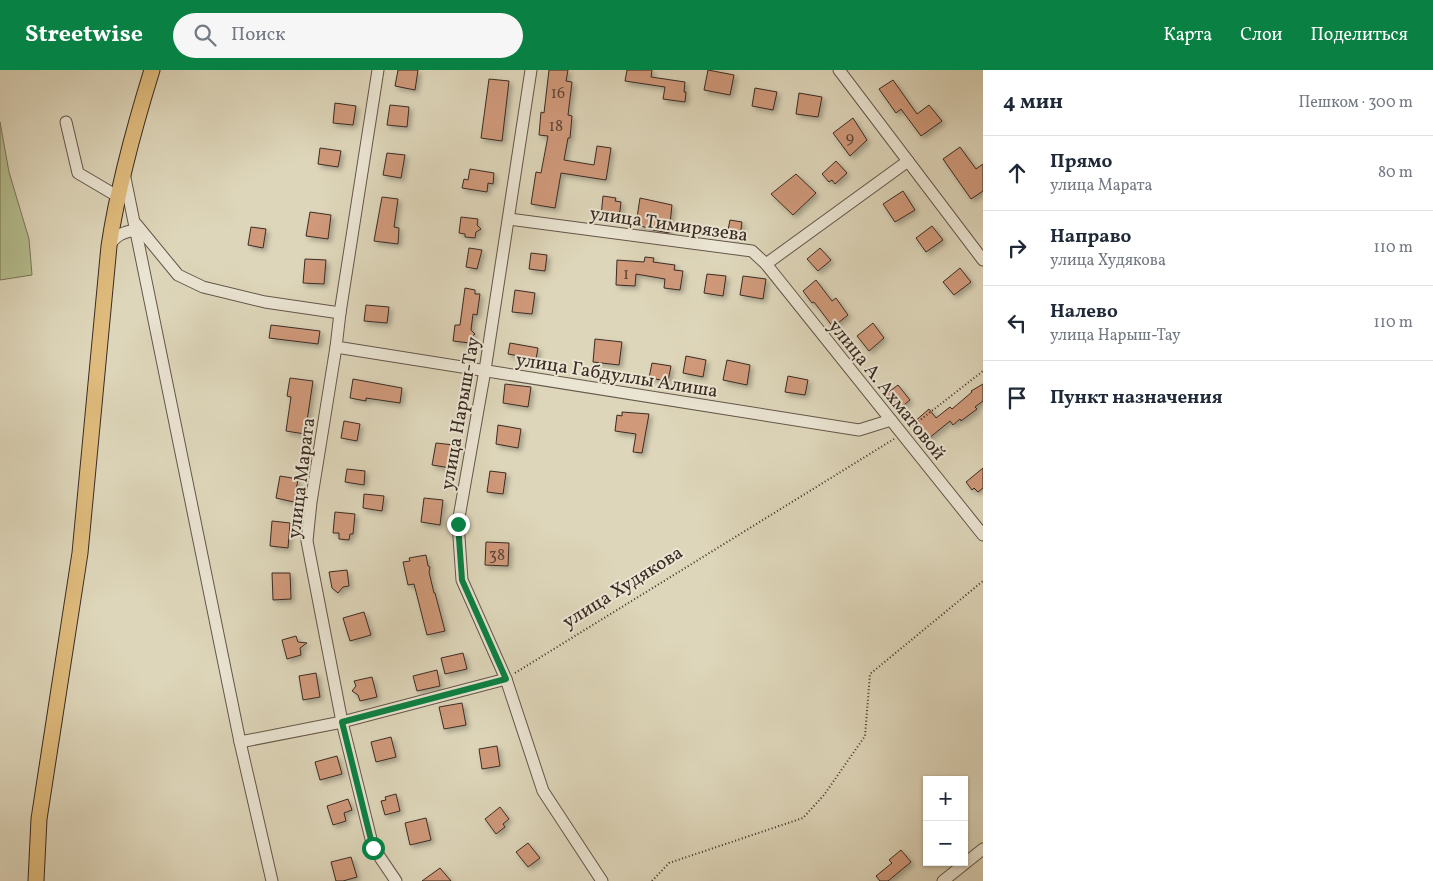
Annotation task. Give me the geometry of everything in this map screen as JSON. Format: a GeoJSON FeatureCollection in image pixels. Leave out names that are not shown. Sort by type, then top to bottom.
{"type":"FeatureCollection","features":[{"type":"Feature","properties":{"kind":"main road"},"geometry":{"type":"LineString","coordinates":[[36,881],[39,819],[80,553],[109,246],[130,141],[152,70]]}},
{"type":"Feature","properties":{"kind":"street","name":"улица Марата"},"geometry":{"type":"LineString","coordinates":[[378,70],[311,502],[307,541],[342,722],[373,848],[396,881]]}},
{"type":"Feature","properties":{"kind":"street","name":"улица Нарыш-Тау"},"geometry":{"type":"LineString","coordinates":[[531,70],[485,370],[458,524],[462,580],[506,679],[543,791],[602,881]]}},
{"type":"Feature","properties":{"kind":"street"},"geometry":{"type":"LineString","coordinates":[[839,70],[983,260]]}},
{"type":"Feature","properties":{"kind":"street"},"geometry":{"type":"LineString","coordinates":[[66,122],[78,173],[118,196]]}},
{"type":"Feature","properties":{"kind":"street","name":"улица Тимирязева"},"geometry":{"type":"LineString","coordinates":[[509,219],[752,251],[766,264],[908,162]]}},
{"type":"Feature","properties":{"kind":"street"},"geometry":{"type":"LineString","coordinates":[[124,169],[240,742],[272,881]]}},
{"type":"Feature","properties":{"kind":"street"},"geometry":{"type":"LineString","coordinates":[[135,226],[178,275],[202,286],[265,302],[340,313]]}},
{"type":"Feature","properties":{"kind":"street"},"geometry":{"type":"LineString","coordinates":[[109,246],[115,237],[135,226]]}},
{"type":"Feature","properties":{"kind":"street","name":"улица А. Ахматовой"},"geometry":{"type":"LineString","coordinates":[[766,264],[983,536]]}},
{"type":"Feature","properties":{"kind":"street","name":"улица Габдуллы Алиша"},"geometry":{"type":"LineString","coordinates":[[336,347],[859,430],[891,420]]}},
{"type":"Feature","properties":{"kind":"street"},"geometry":{"type":"LineString","coordinates":[[240,742],[342,722],[506,679]]}},
{"type":"Feature","properties":{"kind":"street"},"geometry":{"type":"LineString","coordinates":[[943,881],[983,849]]}},
{"type":"Feature","properties":{"kind":"path","name":"улица Худякова"},"geometry":{"type":"LineString","coordinates":[[506,679],[902,434],[983,371]]}},
{"type":"Feature","properties":{"kind":"path"},"geometry":{"type":"LineString","coordinates":[[652,881],[669,863],[803,818],[824,795],[865,736],[870,674],[983,581]]}},
{"type":"Feature","properties":{"kind":"green space"},"geometry":{"type":"Polygon","coordinates":[[[0,122],[9,172],[29,239],[32,275],[0,280],[0,122]]]}},
{"type":"Feature","properties":{"kind":"building"},"geometry":{"type":"Polygon","coordinates":[[[398,70],[418,70],[415,90],[395,86],[398,70]]]}},
{"type":"Feature","properties":{"kind":"building"},"geometry":{"type":"Polygon","coordinates":[[[549,70],[568,70],[566,81],[572,82],[568,115],[572,116],[570,138],[568,138],[564,160],[594,165],[597,146],[611,148],[606,180],[561,173],[555,208],[531,204],[536,172],[541,173],[548,136],[539,135],[541,112],[544,113],[549,70]]]}},
{"type":"Feature","properties":{"kind":"building"},"geometry":{"type":"Polygon","coordinates":[[[627,70],[652,70],[651,77],[685,82],[685,102],[663,99],[665,87],[625,81],[627,70]]]}},
{"type":"Feature","properties":{"kind":"building"},"geometry":{"type":"Polygon","coordinates":[[[708,70],[734,75],[730,95],[704,90],[708,70]]]}},
{"type":"Feature","properties":{"kind":"building"},"geometry":{"type":"Polygon","coordinates":[[[489,79],[509,81],[502,141],[481,138],[489,79]]]}},
{"type":"Feature","properties":{"kind":"building"},"geometry":{"type":"Polygon","coordinates":[[[893,80],[917,114],[929,105],[942,121],[921,136],[901,109],[896,113],[879,89],[893,80]]]}},
{"type":"Feature","properties":{"kind":"building"},"geometry":{"type":"Polygon","coordinates":[[[755,88],[777,92],[773,110],[752,106],[755,88]]]}},
{"type":"Feature","properties":{"kind":"building"},"geometry":{"type":"Polygon","coordinates":[[[799,93],[822,97],[818,117],[796,114],[799,93]]]}},
{"type":"Feature","properties":{"kind":"building"},"geometry":{"type":"Polygon","coordinates":[[[335,103],[356,106],[353,125],[333,123],[335,103]]]}},
{"type":"Feature","properties":{"kind":"building"},"geometry":{"type":"Polygon","coordinates":[[[390,105],[409,107],[407,127],[387,125],[390,105]]]}},
{"type":"Feature","properties":{"kind":"building"},"geometry":{"type":"Polygon","coordinates":[[[853,118],[867,140],[850,156],[833,133],[853,118]]]}},
{"type":"Feature","properties":{"kind":"building"},"geometry":{"type":"Polygon","coordinates":[[[960,147],[976,169],[983,164],[983,191],[971,199],[943,159],[960,147]]]}},
{"type":"Feature","properties":{"kind":"building"},"geometry":{"type":"Polygon","coordinates":[[[320,148],[341,151],[338,167],[318,164],[320,148]]]}},
{"type":"Feature","properties":{"kind":"building"},"geometry":{"type":"Polygon","coordinates":[[[387,153],[405,155],[401,178],[383,175],[387,153]]]}},
{"type":"Feature","properties":{"kind":"building"},"geometry":{"type":"Polygon","coordinates":[[[836,161],[847,173],[835,184],[832,180],[829,182],[822,174],[836,161]]]}},
{"type":"Feature","properties":{"kind":"building"},"geometry":{"type":"Polygon","coordinates":[[[470,169],[494,173],[493,184],[488,183],[487,192],[462,188],[464,179],[468,180],[470,169]]]}},
{"type":"Feature","properties":{"kind":"building"},"geometry":{"type":"Polygon","coordinates":[[[796,174],[816,193],[793,215],[771,194],[796,174]]]}},
{"type":"Feature","properties":{"kind":"building"},"geometry":{"type":"Polygon","coordinates":[[[903,191],[915,210],[895,222],[883,204],[903,191]]]}},
{"type":"Feature","properties":{"kind":"building"},"geometry":{"type":"Polygon","coordinates":[[[603,196],[616,198],[615,201],[621,202],[619,218],[601,216],[603,196]]]}},
{"type":"Feature","properties":{"kind":"building"},"geometry":{"type":"Polygon","coordinates":[[[382,197],[398,199],[394,227],[399,228],[398,244],[374,241],[382,197]]]}},
{"type":"Feature","properties":{"kind":"building"},"geometry":{"type":"Polygon","coordinates":[[[640,198],[672,205],[669,233],[636,224],[640,198]]]}},
{"type":"Feature","properties":{"kind":"building"},"geometry":{"type":"Polygon","coordinates":[[[310,212],[331,215],[328,239],[306,236],[310,212]]]}},
{"type":"Feature","properties":{"kind":"building"},"geometry":{"type":"Polygon","coordinates":[[[461,217],[478,219],[477,225],[481,229],[476,232],[475,238],[465,237],[465,234],[459,233],[461,217]]]}},
{"type":"Feature","properties":{"kind":"building"},"geometry":{"type":"Polygon","coordinates":[[[730,220],[742,222],[740,237],[727,235],[730,220]]]}},
{"type":"Feature","properties":{"kind":"building"},"geometry":{"type":"Polygon","coordinates":[[[932,226],[943,240],[926,252],[916,238],[932,226]]]}},
{"type":"Feature","properties":{"kind":"building"},"geometry":{"type":"Polygon","coordinates":[[[251,227],[266,229],[263,248],[248,245],[251,227]]]}},
{"type":"Feature","properties":{"kind":"building"},"geometry":{"type":"Polygon","coordinates":[[[469,248],[482,250],[477,269],[466,267],[469,248]]]}},
{"type":"Feature","properties":{"kind":"building"},"geometry":{"type":"Polygon","coordinates":[[[820,248],[831,260],[818,271],[807,259],[820,248]]]}},
{"type":"Feature","properties":{"kind":"building"},"geometry":{"type":"Polygon","coordinates":[[[531,253],[547,255],[545,271],[529,269],[531,253]]]}},
{"type":"Feature","properties":{"kind":"building"},"geometry":{"type":"Polygon","coordinates":[[[645,257],[654,258],[653,262],[675,265],[674,270],[683,271],[680,290],[664,288],[665,279],[636,274],[635,286],[616,285],[617,260],[644,262],[645,257]]]}},
{"type":"Feature","properties":{"kind":"building"},"geometry":{"type":"Polygon","coordinates":[[[305,259],[326,260],[324,284],[303,283],[305,259]]]}},
{"type":"Feature","properties":{"kind":"building"},"geometry":{"type":"Polygon","coordinates":[[[960,268],[971,282],[954,295],[943,282],[960,268]]]}},
{"type":"Feature","properties":{"kind":"building"},"geometry":{"type":"Polygon","coordinates":[[[707,274],[726,276],[723,296],[704,293],[707,274]]]}},
{"type":"Feature","properties":{"kind":"building"},"geometry":{"type":"Polygon","coordinates":[[[743,276],[766,279],[763,299],[740,295],[743,276]]]}},
{"type":"Feature","properties":{"kind":"building"},"geometry":{"type":"Polygon","coordinates":[[[816,280],[832,301],[836,298],[848,315],[833,327],[803,291],[816,280]]]}},
{"type":"Feature","properties":{"kind":"building"},"geometry":{"type":"Polygon","coordinates":[[[465,288],[475,290],[475,294],[480,294],[477,315],[473,314],[471,330],[475,334],[471,337],[470,343],[453,341],[455,325],[460,325],[465,288]]]}},
{"type":"Feature","properties":{"kind":"building"},"geometry":{"type":"Polygon","coordinates":[[[515,290],[535,293],[532,314],[512,312],[515,290]]]}},
{"type":"Feature","properties":{"kind":"building"},"geometry":{"type":"Polygon","coordinates":[[[366,305],[389,307],[387,323],[364,321],[366,305]]]}},
{"type":"Feature","properties":{"kind":"building"},"geometry":{"type":"Polygon","coordinates":[[[873,323],[884,338],[869,351],[857,336],[873,323]]]}},
{"type":"Feature","properties":{"kind":"building"},"geometry":{"type":"Polygon","coordinates":[[[271,325],[320,331],[318,344],[269,338],[271,325]]]}},
{"type":"Feature","properties":{"kind":"building"},"geometry":{"type":"Polygon","coordinates":[[[595,339],[622,342],[619,365],[593,362],[595,339]]]}},
{"type":"Feature","properties":{"kind":"building"},"geometry":{"type":"Polygon","coordinates":[[[510,343],[538,348],[536,359],[508,354],[510,343]]]}},
{"type":"Feature","properties":{"kind":"building"},"geometry":{"type":"Polygon","coordinates":[[[686,356],[706,360],[703,377],[683,373],[686,356]]]}},
{"type":"Feature","properties":{"kind":"building"},"geometry":{"type":"Polygon","coordinates":[[[727,360],[750,365],[747,385],[723,380],[727,360]]]}},
{"type":"Feature","properties":{"kind":"building"},"geometry":{"type":"Polygon","coordinates":[[[652,363],[671,366],[668,381],[649,378],[652,363]]]}},
{"type":"Feature","properties":{"kind":"building"},"geometry":{"type":"Polygon","coordinates":[[[788,376],[808,380],[805,395],[785,392],[788,376]]]}},
{"type":"Feature","properties":{"kind":"building"},"geometry":{"type":"Polygon","coordinates":[[[290,378],[313,381],[305,434],[286,431],[291,397],[287,396],[290,378]]]}},
{"type":"Feature","properties":{"kind":"building"},"geometry":{"type":"Polygon","coordinates":[[[353,379],[402,388],[400,403],[366,398],[366,401],[350,398],[353,379]]]}},
{"type":"Feature","properties":{"kind":"building"},"geometry":{"type":"Polygon","coordinates":[[[505,384],[531,387],[528,407],[503,403],[505,384]]]}},
{"type":"Feature","properties":{"kind":"building"},"geometry":{"type":"Polygon","coordinates":[[[983,384],[983,401],[975,407],[977,409],[961,421],[960,419],[953,425],[950,421],[928,439],[914,422],[929,409],[936,418],[950,407],[952,409],[971,391],[983,384]]]}},
{"type":"Feature","properties":{"kind":"building"},"geometry":{"type":"Polygon","coordinates":[[[898,385],[910,400],[899,409],[886,394],[898,385]]]}},
{"type":"Feature","properties":{"kind":"building"},"geometry":{"type":"Polygon","coordinates":[[[622,412],[649,414],[642,453],[633,452],[636,434],[615,431],[617,415],[622,416],[622,412]]]}},
{"type":"Feature","properties":{"kind":"building"},"geometry":{"type":"Polygon","coordinates":[[[344,421],[360,424],[357,441],[341,438],[344,421]]]}},
{"type":"Feature","properties":{"kind":"building"},"geometry":{"type":"Polygon","coordinates":[[[498,425],[521,429],[518,448],[496,444],[498,425]]]}},
{"type":"Feature","properties":{"kind":"building"},"geometry":{"type":"Polygon","coordinates":[[[436,443],[454,445],[451,468],[432,465],[436,443]]]}},
{"type":"Feature","properties":{"kind":"building"},"geometry":{"type":"Polygon","coordinates":[[[983,468],[983,488],[978,492],[974,488],[972,490],[966,482],[983,468]]]}},
{"type":"Feature","properties":{"kind":"building"},"geometry":{"type":"Polygon","coordinates":[[[347,469],[365,471],[364,485],[345,482],[347,469]]]}},
{"type":"Feature","properties":{"kind":"building"},"geometry":{"type":"Polygon","coordinates":[[[490,471],[506,473],[503,494],[487,492],[490,471]]]}},
{"type":"Feature","properties":{"kind":"building"},"geometry":{"type":"Polygon","coordinates":[[[280,476],[298,479],[294,502],[276,498],[280,476]]]}},
{"type":"Feature","properties":{"kind":"building"},"geometry":{"type":"Polygon","coordinates":[[[364,494],[384,496],[382,511],[363,508],[364,494]]]}},
{"type":"Feature","properties":{"kind":"building"},"geometry":{"type":"Polygon","coordinates":[[[424,498],[443,500],[440,525],[421,522],[424,498]]]}},
{"type":"Feature","properties":{"kind":"building"},"geometry":{"type":"Polygon","coordinates":[[[335,512],[355,514],[353,534],[350,534],[349,540],[339,539],[339,533],[333,533],[335,512]]]}},
{"type":"Feature","properties":{"kind":"building"},"geometry":{"type":"Polygon","coordinates":[[[272,521],[290,523],[288,548],[270,546],[272,521]]]}},
{"type":"Feature","properties":{"kind":"building"},"geometry":{"type":"Polygon","coordinates":[[[486,542],[509,543],[508,566],[485,565],[486,542]]]}},
{"type":"Feature","properties":{"kind":"building"},"geometry":{"type":"Polygon","coordinates":[[[426,555],[445,631],[427,635],[414,584],[408,585],[403,562],[410,561],[409,558],[426,555]]]}},
{"type":"Feature","properties":{"kind":"building"},"geometry":{"type":"Polygon","coordinates":[[[347,570],[349,586],[343,587],[338,593],[332,588],[329,572],[347,570]]]}},
{"type":"Feature","properties":{"kind":"building"},"geometry":{"type":"Polygon","coordinates":[[[272,573],[290,573],[291,599],[273,600],[272,573]]]}},
{"type":"Feature","properties":{"kind":"building"},"geometry":{"type":"Polygon","coordinates":[[[364,612],[371,635],[350,641],[343,618],[364,612]]]}},
{"type":"Feature","properties":{"kind":"building"},"geometry":{"type":"Polygon","coordinates":[[[296,636],[298,642],[307,643],[300,648],[301,655],[287,659],[282,640],[296,636]]]}},
{"type":"Feature","properties":{"kind":"building"},"geometry":{"type":"Polygon","coordinates":[[[463,653],[467,669],[445,674],[441,658],[463,653]]]}},
{"type":"Feature","properties":{"kind":"building"},"geometry":{"type":"Polygon","coordinates":[[[437,670],[440,686],[417,691],[413,676],[437,670]]]}},
{"type":"Feature","properties":{"kind":"building"},"geometry":{"type":"Polygon","coordinates":[[[316,673],[320,697],[303,700],[299,676],[316,673]]]}},
{"type":"Feature","properties":{"kind":"building"},"geometry":{"type":"Polygon","coordinates":[[[372,677],[377,697],[360,701],[358,695],[352,691],[356,686],[354,681],[372,677]]]}},
{"type":"Feature","properties":{"kind":"building"},"geometry":{"type":"Polygon","coordinates":[[[462,703],[466,725],[444,729],[439,707],[462,703]]]}},
{"type":"Feature","properties":{"kind":"building"},"geometry":{"type":"Polygon","coordinates":[[[391,737],[396,757],[376,762],[371,742],[391,737]]]}},
{"type":"Feature","properties":{"kind":"building"},"geometry":{"type":"Polygon","coordinates":[[[497,746],[500,766],[482,769],[479,749],[497,746]]]}},
{"type":"Feature","properties":{"kind":"building"},"geometry":{"type":"Polygon","coordinates":[[[337,756],[342,774],[320,780],[315,762],[337,756]]]}},
{"type":"Feature","properties":{"kind":"building"},"geometry":{"type":"Polygon","coordinates":[[[396,794],[400,811],[385,815],[381,801],[386,800],[385,797],[396,794]]]}},
{"type":"Feature","properties":{"kind":"building"},"geometry":{"type":"Polygon","coordinates":[[[348,799],[352,810],[344,813],[346,821],[333,825],[327,806],[348,799]]]}},
{"type":"Feature","properties":{"kind":"building"},"geometry":{"type":"Polygon","coordinates":[[[500,807],[509,819],[503,824],[505,827],[496,834],[485,819],[500,807]]]}},
{"type":"Feature","properties":{"kind":"building"},"geometry":{"type":"Polygon","coordinates":[[[426,818],[431,840],[410,845],[405,823],[426,818]]]}},
{"type":"Feature","properties":{"kind":"building"},"geometry":{"type":"Polygon","coordinates":[[[528,843],[540,858],[528,867],[516,852],[528,843]]]}},
{"type":"Feature","properties":{"kind":"building"},"geometry":{"type":"Polygon","coordinates":[[[901,850],[911,862],[888,881],[880,881],[876,876],[892,863],[889,860],[901,850]]]}},
{"type":"Feature","properties":{"kind":"building"},"geometry":{"type":"Polygon","coordinates":[[[351,857],[357,877],[336,881],[331,862],[351,857]]]}},
{"type":"Feature","properties":{"kind":"building"},"geometry":{"type":"Polygon","coordinates":[[[440,868],[451,881],[422,881],[440,868]]]}},
{"type":"Feature","properties":{"kind":"route"},"geometry":{"type":"LineString","coordinates":[[373,848],[342,722],[506,679],[462,580],[458,524]]}}]}
